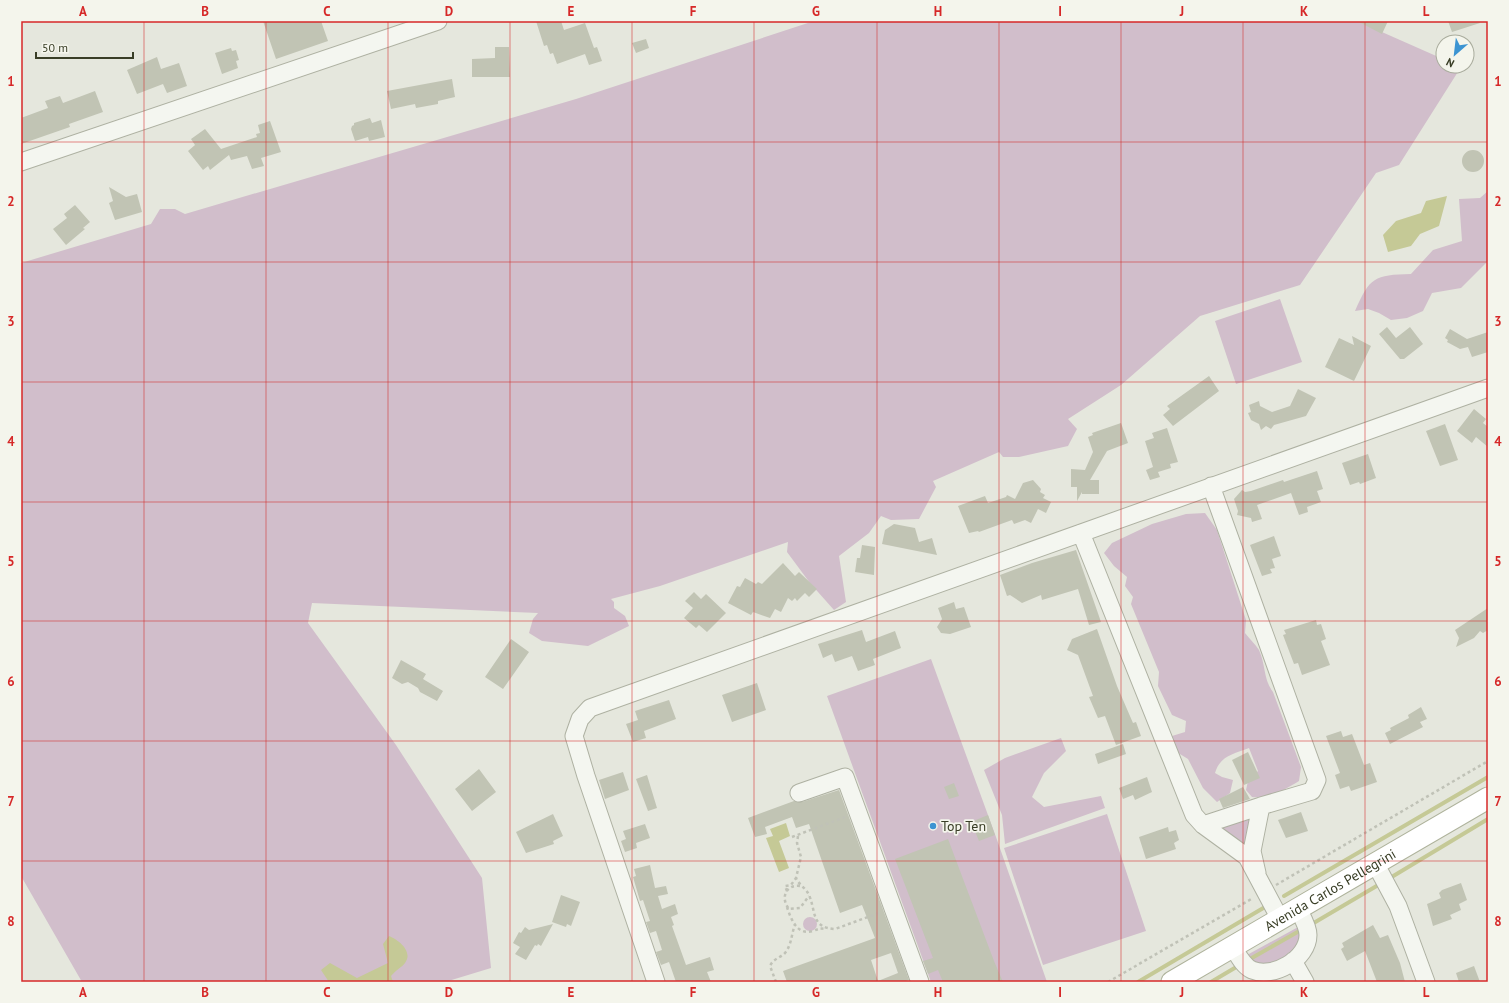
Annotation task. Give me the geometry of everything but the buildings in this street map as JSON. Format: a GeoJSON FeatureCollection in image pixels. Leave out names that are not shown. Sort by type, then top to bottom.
{"type":"FeatureCollection","features":[{"type":"Feature","properties":{"kind":"main road","name":"Avenida Carlos Pellegrini"},"geometry":{"type":"LineString","coordinates":[[1172,982],[1488,798]]}},
{"type":"Feature","properties":{"kind":"street"},"geometry":{"type":"LineString","coordinates":[[21,162],[438,21]]}},
{"type":"Feature","properties":{"kind":"street"},"geometry":{"type":"LineString","coordinates":[[656,982],[588,783],[574,736],[580,719],[590,708],[1488,388]]}},
{"type":"Feature","properties":{"kind":"street"},"geometry":{"type":"LineString","coordinates":[[1203,825],[1312,791],[1317,780],[1211,486]]}},
{"type":"Feature","properties":{"kind":"street"},"geometry":{"type":"LineString","coordinates":[[1081,533],[1194,815],[1203,825],[1247,857],[1257,873],[1280,919]]}},
{"type":"Feature","properties":{"kind":"street"},"geometry":{"type":"LineString","coordinates":[[799,793],[845,777],[920,982]]}},
{"type":"Feature","properties":{"kind":"street"},"geometry":{"type":"LineString","coordinates":[[1257,873],[1252,851],[1261,806]]}},
{"type":"Feature","properties":{"kind":"street"},"geometry":{"type":"LineString","coordinates":[[1375,863],[1398,906],[1426,982]]}},
{"type":"Feature","properties":{"kind":"street"},"geometry":{"type":"LineString","coordinates":[[1233,947],[1243,963],[1251,970],[1282,976],[1306,944],[1308,937],[1308,929],[1298,909]]}},
{"type":"Feature","properties":{"kind":"street"},"geometry":{"type":"LineString","coordinates":[[1293,961],[1305,982]]}},
{"type":"Feature","properties":{"kind":"path"},"geometry":{"type":"LineString","coordinates":[[1108,982],[1488,761]]}},
{"type":"Feature","properties":{"kind":"path"},"geometry":{"type":"LineString","coordinates":[[792,837],[858,812]]}},
{"type":"Feature","properties":{"kind":"path"},"geometry":{"type":"LineString","coordinates":[[786,891],[796,878],[801,857],[797,843],[798,836]]}},
{"type":"Feature","properties":{"kind":"path"},"geometry":{"type":"LineString","coordinates":[[796,878],[809,896],[815,918],[820,924],[828,929]]}},
{"type":"Feature","properties":{"kind":"path"},"geometry":{"type":"LineString","coordinates":[[803,887],[798,885],[785,886],[786,891],[784,899],[789,914],[795,925],[807,932],[818,929],[842,928],[893,908]]}},
{"type":"Feature","properties":{"kind":"path"},"geometry":{"type":"LineString","coordinates":[[786,905],[792,909],[800,908],[805,904],[809,896]]}},
{"type":"Feature","properties":{"kind":"path"},"geometry":{"type":"LineString","coordinates":[[805,904],[809,904],[811,906]]}},
{"type":"Feature","properties":{"kind":"path"},"geometry":{"type":"LineString","coordinates":[[789,914],[792,909]]}},
{"type":"Feature","properties":{"kind":"path"},"geometry":{"type":"LineString","coordinates":[[818,929],[820,924]]}},
{"type":"Feature","properties":{"kind":"path"},"geometry":{"type":"LineString","coordinates":[[776,982],[770,966],[773,961],[781,956],[788,948],[795,925]]}},
{"type":"Feature","properties":{"kind":"shaded area"},"geometry":{"type":"Polygon","coordinates":[[[814,21],[1357,21],[1435,55],[1435,74],[1457,74],[1399,165],[1376,173],[1300,285],[1200,316],[1121,385],[1068,419],[1077,429],[1068,446],[1019,457],[1003,457],[999,452],[933,481],[936,487],[919,519],[891,520],[881,516],[869,533],[839,556],[846,602],[834,610],[810,583],[787,552],[788,542],[660,586],[611,599],[614,602],[614,608],[625,616],[629,626],[588,646],[542,641],[529,633],[533,619],[538,613],[312,603],[308,623],[396,745],[482,878],[491,968],[445,982],[82,982],[21,876],[21,263],[151,224],[160,209],[175,209],[185,214],[576,99],[814,21]]]}},
{"type":"Feature","properties":{"kind":"shaded area"},"geometry":{"type":"Polygon","coordinates":[[[1488,191],[1488,261],[1461,288],[1432,293],[1423,311],[1407,318],[1391,320],[1368,309],[1355,311],[1365,291],[1375,280],[1389,275],[1411,274],[1433,250],[1462,241],[1459,199],[1480,198],[1488,191]]]}},
{"type":"Feature","properties":{"kind":"shaded area"},"geometry":{"type":"Polygon","coordinates":[[[1447,196],[1439,226],[1420,234],[1411,246],[1388,252],[1383,235],[1396,221],[1421,213],[1426,201],[1447,196]]]}},
{"type":"Feature","properties":{"kind":"shaded area"},"geometry":{"type":"Polygon","coordinates":[[[1280,299],[1302,362],[1236,384],[1215,321],[1280,299]]]}},
{"type":"Feature","properties":{"kind":"shaded area"},"geometry":{"type":"Polygon","coordinates":[[[1205,513],[1217,530],[1246,620],[1245,633],[1259,650],[1266,677],[1301,767],[1299,781],[1282,791],[1265,797],[1252,797],[1246,790],[1248,781],[1258,771],[1249,748],[1228,756],[1217,767],[1215,773],[1233,780],[1230,793],[1217,802],[1203,788],[1188,759],[1175,751],[1172,736],[1185,732],[1186,721],[1172,715],[1158,686],[1159,672],[1131,604],[1133,597],[1125,586],[1127,577],[1114,566],[1104,553],[1112,543],[1152,524],[1186,514],[1205,513]]]}},
{"type":"Feature","properties":{"kind":"shaded area","name":"Top Ten"},"geometry":{"type":"Polygon","coordinates":[[[931,659],[1047,982],[931,982],[827,696],[931,659]]]}},
{"type":"Feature","properties":{"kind":"shaded area"},"geometry":{"type":"Polygon","coordinates":[[[1061,738],[1066,751],[1044,773],[1032,797],[1044,807],[1101,796],[1105,808],[1005,844],[1002,815],[984,770],[1005,758],[1061,738]]]}},
{"type":"Feature","properties":{"kind":"shaded area"},"geometry":{"type":"Polygon","coordinates":[[[1107,814],[1146,931],[1043,965],[1004,848],[1107,814]]]}},
{"type":"Feature","properties":{"kind":"shaded area"},"geometry":{"type":"Polygon","coordinates":[[[1253,816],[1246,852],[1217,829],[1253,816]]]}},
{"type":"Feature","properties":{"kind":"shaded area"},"geometry":{"type":"Polygon","coordinates":[[[786,823],[790,836],[779,841],[789,868],[779,872],[766,838],[773,836],[770,829],[786,823]]]}},
{"type":"Feature","properties":{"kind":"shaded area"},"geometry":{"type":"Polygon","coordinates":[[[810,917],[815,919],[817,924],[815,929],[810,931],[805,929],[803,924],[805,919],[810,917]]]}},
{"type":"Feature","properties":{"kind":"shaded area"},"geometry":{"type":"Polygon","coordinates":[[[1300,926],[1303,943],[1284,962],[1256,967],[1247,955],[1300,926]]]}},
{"type":"Feature","properties":{"kind":"shaded area"},"geometry":{"type":"Polygon","coordinates":[[[389,936],[403,946],[407,954],[405,963],[391,976],[393,982],[329,982],[321,970],[330,963],[357,978],[388,963],[383,944],[389,936]]]}},
{"type":"Feature","properties":{"kind":"waterway"},"geometry":{"type":"LineString","coordinates":[[1284,896],[1488,777]]}},
{"type":"Feature","properties":{"kind":"waterway"},"geometry":{"type":"LineString","coordinates":[[1390,878],[1488,819]]}},
{"type":"Feature","properties":{"kind":"waterway"},"geometry":{"type":"LineString","coordinates":[[1312,924],[1380,884]]}},
{"type":"Feature","properties":{"kind":"waterway"},"geometry":{"type":"LineString","coordinates":[[1138,982],[1265,907]]}},
{"type":"Feature","properties":{"kind":"waterway"},"geometry":{"type":"LineString","coordinates":[[1250,959],[1301,930]]}},
{"type":"Feature","properties":{"kind":"waterway"},"geometry":{"type":"LineString","coordinates":[[1211,982],[1238,966]]}},
{"type":"Feature","properties":{"kind":"place","name":"Top Ten"},"geometry":{"type":"Point","coordinates":[933,826]}}]}
